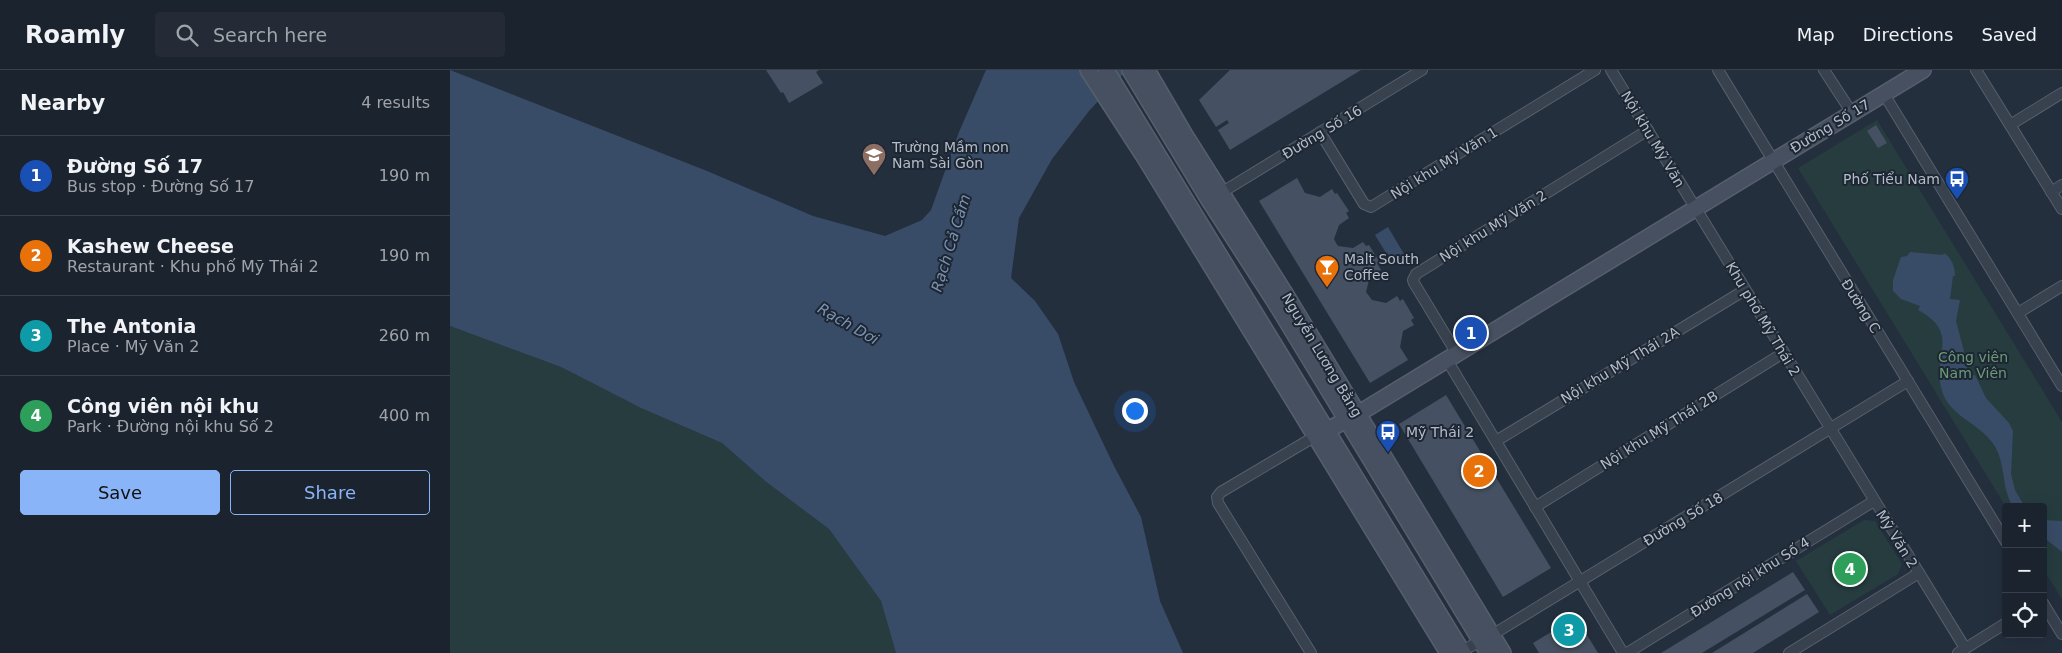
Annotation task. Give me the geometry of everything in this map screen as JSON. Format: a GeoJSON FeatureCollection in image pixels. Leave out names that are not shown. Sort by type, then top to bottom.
{"type":"FeatureCollection","features":[{"type":"Feature","properties":{"kind":"main road"},"geometry":{"type":"LineString","coordinates":[[1088,70],[1151,155]]}},
{"type":"Feature","properties":{"kind":"main road"},"geometry":{"type":"LineString","coordinates":[[1106,70],[1151,155],[1321,434],[1457,652]]}},
{"type":"Feature","properties":{"kind":"main road"},"geometry":{"type":"LineString","coordinates":[[1130,70],[1179,138]]}},
{"type":"Feature","properties":{"kind":"main road"},"geometry":{"type":"LineString","coordinates":[[1146,70],[1179,138]]}},
{"type":"Feature","properties":{"kind":"main road","name":"Đường Số 17"},"geometry":{"type":"LineString","coordinates":[[1321,434],[1452,357],[1924,70]]}},
{"type":"Feature","properties":{"kind":"main road","name":"Nguyễn Lương Bằng"},"geometry":{"type":"LineString","coordinates":[[1179,138],[1215,197],[1286,295],[1352,417],[1487,643],[1503,653]]}},
{"type":"Feature","properties":{"kind":"street","name":"Đường Số 16"},"geometry":{"type":"LineString","coordinates":[[1215,197],[1422,70]]}},
{"type":"Feature","properties":{"kind":"street","name":"Nội khu Mỹ Văn 1"},"geometry":{"type":"LineString","coordinates":[[1320,132],[1364,204],[1371,207],[1594,70]]}},
{"type":"Feature","properties":{"kind":"street","name":"Nội khu Mỹ Văn"},"geometry":{"type":"LineString","coordinates":[[1611,70],[1696,208]]}},
{"type":"Feature","properties":{"kind":"street","name":"Đường C"},"geometry":{"type":"LineString","coordinates":[[1718,70],[2002,535]]}},
{"type":"Feature","properties":{"kind":"street"},"geometry":{"type":"LineString","coordinates":[[1824,70],[1852,114]]}},
{"type":"Feature","properties":{"kind":"street"},"geometry":{"type":"LineString","coordinates":[[1976,70],[2062,210]]}},
{"type":"Feature","properties":{"kind":"street"},"geometry":{"type":"LineString","coordinates":[[2010,125],[2062,93]]}},
{"type":"Feature","properties":{"kind":"street"},"geometry":{"type":"LineString","coordinates":[[1884,94],[2062,386]]}},
{"type":"Feature","properties":{"kind":"street","name":"Nội khu Mỹ Văn 2"},"geometry":{"type":"LineString","coordinates":[[1452,357],[1414,283],[1413,280],[1416,274],[1648,130]]}},
{"type":"Feature","properties":{"kind":"street"},"geometry":{"type":"LineString","coordinates":[[2051,192],[2062,185]]}},
{"type":"Feature","properties":{"kind":"street","name":"Khu phố Mỹ Thái 2"},"geometry":{"type":"LineString","coordinates":[[1696,208],[1830,429]]}},
{"type":"Feature","properties":{"kind":"street"},"geometry":{"type":"LineString","coordinates":[[2018,313],[2062,286]]}},
{"type":"Feature","properties":{"kind":"street","name":"Nội khu Mỹ Thái 2A"},"geometry":{"type":"LineString","coordinates":[[1496,441],[1745,290]]}},
{"type":"Feature","properties":{"kind":"street","name":"Nội khu Mỹ Thái 2B"},"geometry":{"type":"LineString","coordinates":[[1535,507],[1784,353]]}},
{"type":"Feature","properties":{"kind":"street"},"geometry":{"type":"LineString","coordinates":[[1452,357],[1496,441],[1580,582],[1625,653]]}},
{"type":"Feature","properties":{"kind":"street","name":"Đường Số 18"},"geometry":{"type":"LineString","coordinates":[[1457,652],[1487,643],[1580,582],[1908,382]]}},
{"type":"Feature","properties":{"kind":"street","name":"Mỹ Văn 2"},"geometry":{"type":"LineString","coordinates":[[1830,429],[1919,573],[1961,651]]}},
{"type":"Feature","properties":{"kind":"street"},"geometry":{"type":"LineString","coordinates":[[1311,653],[1216,497],[1221,492],[1321,434]]}},
{"type":"Feature","properties":{"kind":"street","name":"Đường nội khu Số 4"},"geometry":{"type":"LineString","coordinates":[[1625,653],[1874,501]]}},
{"type":"Feature","properties":{"kind":"street"},"geometry":{"type":"LineString","coordinates":[[1789,653],[1919,573]]}},
{"type":"Feature","properties":{"kind":"street"},"geometry":{"type":"LineString","coordinates":[[2047,610],[2062,634]]}},
{"type":"Feature","properties":{"kind":"street"},"geometry":{"type":"LineString","coordinates":[[1961,651],[2002,626]]}},
{"type":"Feature","properties":{"kind":"green space","name":"Công viên Nam Viên"},"geometry":{"type":"Polygon","coordinates":[[[1877,120],[2062,422],[2062,599],[2047,575],[2047,503],[2004,503],[1798,168],[1877,120]]]}},
{"type":"Feature","properties":{"kind":"green space"},"geometry":{"type":"Polygon","coordinates":[[[450,326],[561,367],[641,408],[722,443],[765,481],[829,529],[881,601],[896,653],[450,653],[450,326]]]}},
{"type":"Feature","properties":{"kind":"green space"},"geometry":{"type":"Polygon","coordinates":[[[1864,520],[1875,521],[1902,564],[1898,574],[1830,615],[1796,561],[1864,520]]]}},
{"type":"Feature","properties":{"kind":"water"},"geometry":{"type":"Polygon","coordinates":[[[450,70],[707,171],[813,216],[885,236],[922,220],[931,210],[959,132],[986,70],[1127,70],[1089,111],[1052,159],[1019,218],[1011,278],[1035,301],[1058,334],[1074,382],[1113,464],[1141,517],[1160,601],[1183,653],[896,653],[881,601],[829,529],[765,481],[722,443],[641,408],[561,367],[450,326],[450,70]]]}},
{"type":"Feature","properties":{"kind":"water"},"geometry":{"type":"Polygon","coordinates":[[[1388,227],[1404,254],[1391,261],[1375,235],[1388,227]]]}},
{"type":"Feature","properties":{"kind":"water"},"geometry":{"type":"Polygon","coordinates":[[[1910,252],[1943,255],[1944,253],[1952,263],[1955,276],[1953,276],[1950,299],[1960,300],[1956,321],[1966,359],[1968,376],[1975,375],[1986,398],[2009,423],[2013,431],[2011,474],[2015,490],[2023,503],[2011,503],[2009,499],[2000,459],[1994,445],[1988,437],[1958,414],[1946,400],[1940,378],[1942,337],[1939,328],[1931,319],[1918,310],[1920,306],[1901,299],[1893,291],[1893,280],[1901,257],[1907,256],[1910,252]]]}},
{"type":"Feature","properties":{"kind":"water"},"geometry":{"type":"Polygon","coordinates":[[[2047,520],[2062,521],[2062,552],[2047,540],[2047,520]]]}},
{"type":"Feature","properties":{"kind":"building"},"geometry":{"type":"Polygon","coordinates":[[[766,70],[819,70],[816,72],[823,83],[789,103],[766,70]]]}},
{"type":"Feature","properties":{"kind":"building"},"geometry":{"type":"Polygon","coordinates":[[[1230,70],[1361,70],[1230,150],[1218,130],[1229,123],[1227,120],[1216,127],[1199,100],[1230,70]]]}},
{"type":"Feature","properties":{"kind":"building"},"geometry":{"type":"Polygon","coordinates":[[[1876,125],[1887,143],[1878,148],[1867,131],[1876,125]]]}},
{"type":"Feature","properties":{"kind":"building"},"geometry":{"type":"Polygon","coordinates":[[[1297,178],[1305,193],[1320,197],[1332,189],[1335,194],[1337,193],[1349,211],[1346,213],[1349,218],[1339,225],[1334,239],[1336,243],[1338,246],[1353,248],[1363,242],[1366,246],[1369,245],[1381,264],[1378,265],[1381,270],[1370,276],[1366,292],[1372,300],[1386,303],[1397,296],[1400,301],[1403,299],[1414,318],[1411,320],[1414,325],[1403,331],[1400,347],[1408,360],[1370,383],[1259,201],[1297,178]]]}},
{"type":"Feature","properties":{"kind":"building"},"geometry":{"type":"Polygon","coordinates":[[[1446,395],[1551,568],[1503,597],[1399,424],[1446,395]]]}},
{"type":"Feature","properties":{"kind":"building"},"geometry":{"type":"Polygon","coordinates":[[[1793,572],[1805,590],[1702,653],[1661,653],[1793,572]]]}},
{"type":"Feature","properties":{"kind":"building"},"geometry":{"type":"Polygon","coordinates":[[[1807,594],[1819,612],[1753,653],[1712,653],[1807,594]]]}},
{"type":"Feature","properties":{"kind":"building"},"geometry":{"type":"Polygon","coordinates":[[[1576,617],[1598,653],[1539,653],[1533,643],[1576,617]]]}},
{"type":"Feature","properties":{"kind":"place","name":"Trường Mầm non Nam Sài Gòn"},"geometry":{"type":"Point","coordinates":[874,176]}},
{"type":"Feature","properties":{"kind":"place","name":"Phố Tiểu Nam"},"geometry":{"type":"Point","coordinates":[1957,200]}},
{"type":"Feature","properties":{"kind":"place","name":"Malt South Coffee"},"geometry":{"type":"Point","coordinates":[1327,288]}},
{"type":"Feature","properties":{"kind":"place","name":"Đường Số 17"},"geometry":{"type":"Point","coordinates":[1471,333]}},
{"type":"Feature","properties":{"kind":"place","name":"Mỹ Thái 2"},"geometry":{"type":"Point","coordinates":[1388,453]}},
{"type":"Feature","properties":{"kind":"place","name":"Kashew Cheese"},"geometry":{"type":"Point","coordinates":[1479,471]}},
{"type":"Feature","properties":{"kind":"place","name":"Công viên nội khu"},"geometry":{"type":"Point","coordinates":[1850,569]}},
{"type":"Feature","properties":{"kind":"place","name":"The Antonia"},"geometry":{"type":"Point","coordinates":[1569,630]}},
{"type":"Feature","properties":{"kind":"water label","name":"Rạch Cả Cấm"},"geometry":{"type":"Point","coordinates":[951,243]}},
{"type":"Feature","properties":{"kind":"water label","name":"Rạch Dơi"},"geometry":{"type":"Point","coordinates":[848,324]}}]}
